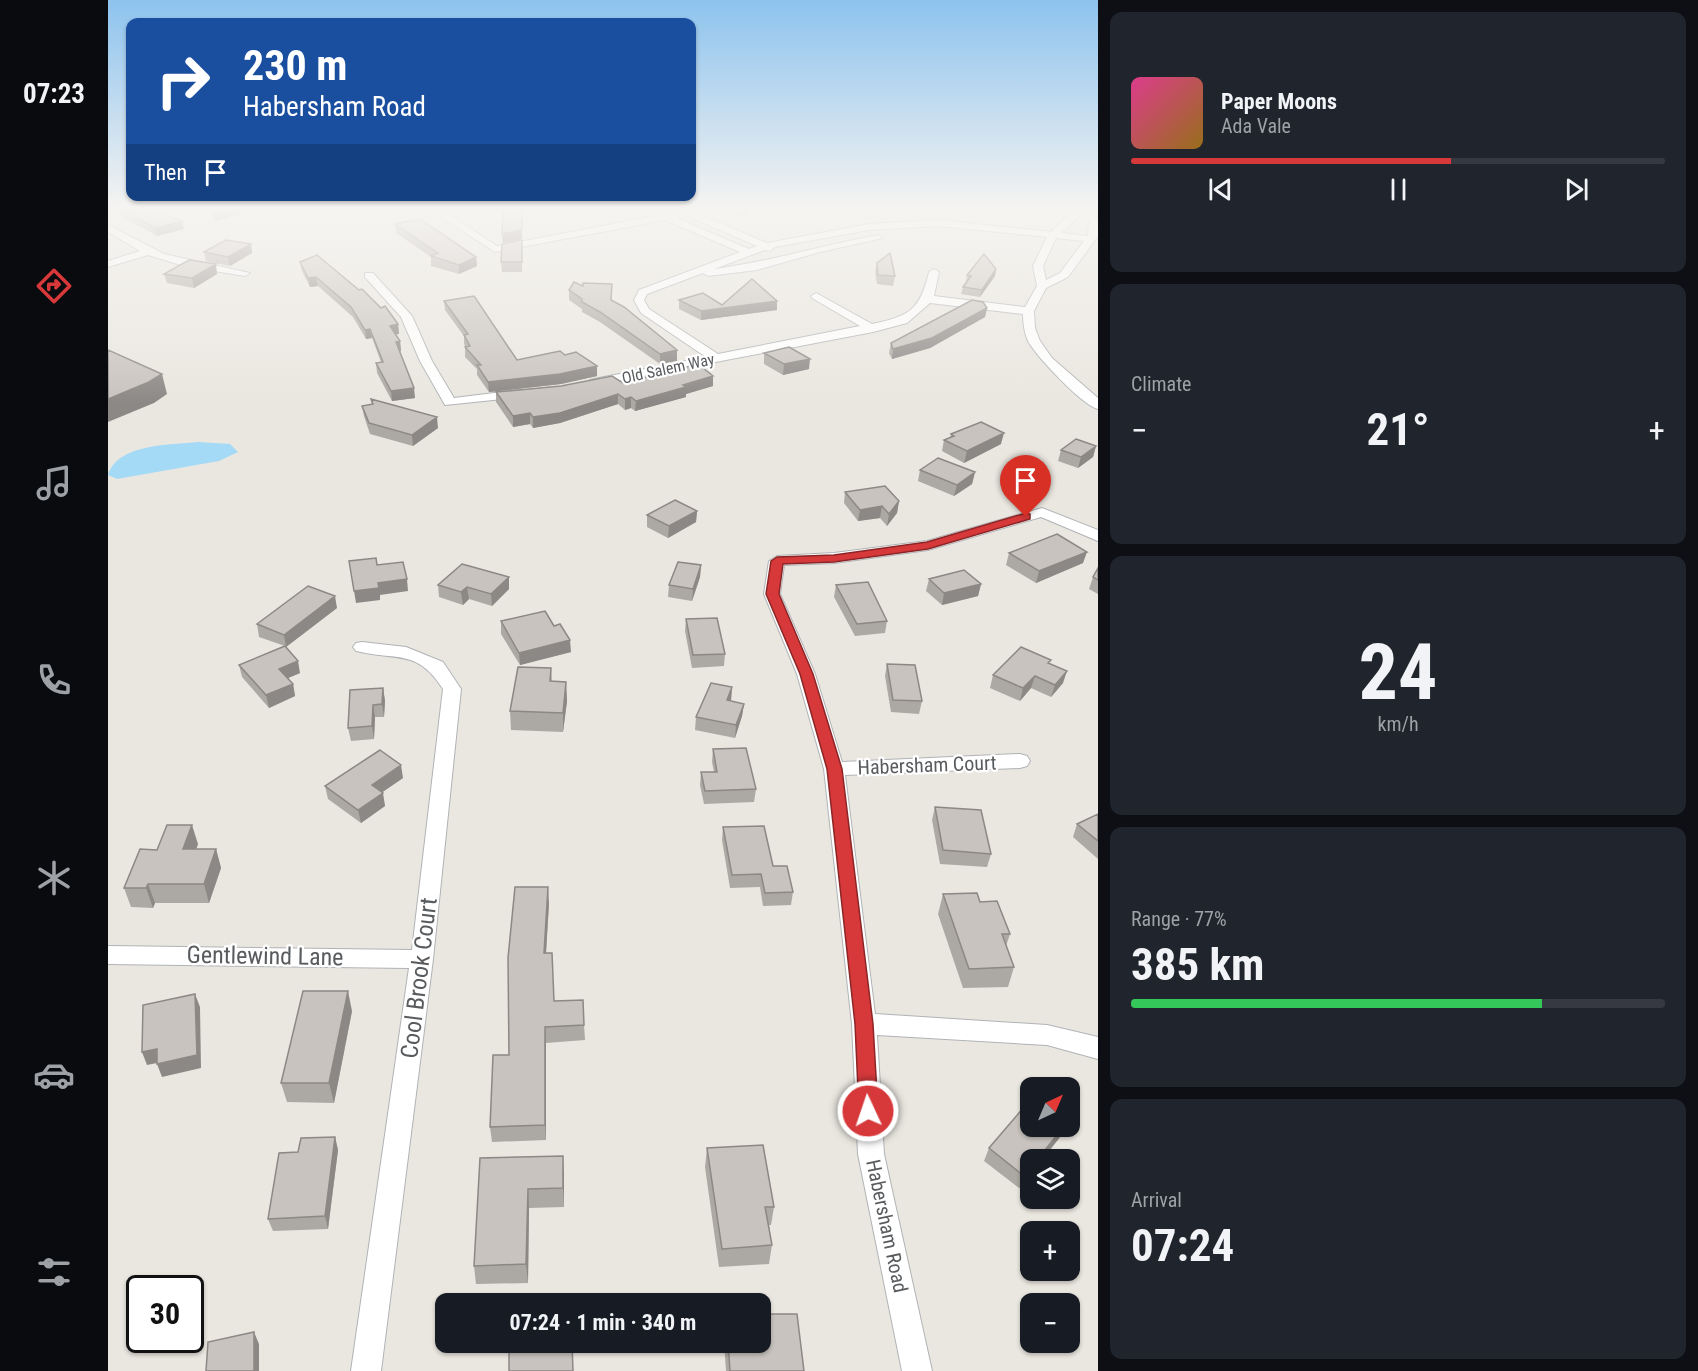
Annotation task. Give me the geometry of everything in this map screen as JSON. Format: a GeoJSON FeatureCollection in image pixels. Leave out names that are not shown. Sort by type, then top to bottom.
{"type":"FeatureCollection","features":[{"type":"Feature","properties":{"kind":"street"},"geometry":{"type":"LineString","coordinates":[[369,275],[406,316],[426,361],[450,402],[527,393]]}},
{"type":"Feature","properties":{"kind":"street"},"geometry":{"type":"LineString","coordinates":[[694,275],[644,292],[639,300],[645,310],[714,357]]}},
{"type":"Feature","properties":{"kind":"street"},"geometry":{"type":"LineString","coordinates":[[933,275],[928,298],[1028,311]]}},
{"type":"Feature","properties":{"kind":"street"},"geometry":{"type":"LineString","coordinates":[[1040,275],[1042,286]]}},
{"type":"Feature","properties":{"kind":"street"},"geometry":{"type":"LineString","coordinates":[[1064,275],[1042,286],[1028,311],[1029,328],[1034,341],[1048,361],[1098,405]]}},
{"type":"Feature","properties":{"kind":"street"},"geometry":{"type":"LineString","coordinates":[[816,296],[873,328]]}},
{"type":"Feature","properties":{"kind":"street","name":"Old Salem Way"},"geometry":{"type":"LineString","coordinates":[[583,386],[714,357],[903,321],[928,298]]}},
{"type":"Feature","properties":{"kind":"street","name":"Habersham Road"},"geometry":{"type":"LineString","coordinates":[[917,1371],[871,1154],[864,1024],[834,769],[806,674],[772,594],[777,561],[834,558],[928,545],[1042,512],[1098,536]]}},
{"type":"Feature","properties":{"kind":"street","name":"Cool Brook Court"},"geometry":{"type":"LineString","coordinates":[[362,647],[406,652],[436,666],[452,689],[422,958],[366,1371]]}},
{"type":"Feature","properties":{"kind":"street","name":"Habersham Court"},"geometry":{"type":"LineString","coordinates":[[834,769],[1020,761]]}},
{"type":"Feature","properties":{"kind":"street","name":"Gentlewind Lane"},"geometry":{"type":"LineString","coordinates":[[108,955],[422,958]]}},
{"type":"Feature","properties":{"kind":"street"},"geometry":{"type":"LineString","coordinates":[[864,1024],[1047,1035],[1098,1048]]}},
{"type":"Feature","properties":{"kind":"water"},"geometry":{"type":"Polygon","coordinates":[[[198,442],[230,444],[238,452],[219,461],[117,479],[108,475],[122,457],[134,451],[160,445],[198,442]]]}},
{"type":"Feature","properties":{"kind":"building"},"geometry":{"type":"Polygon","coordinates":[[[171,275],[197,275],[192,278],[171,275]]]}},
{"type":"Feature","properties":{"kind":"building"},"geometry":{"type":"Polygon","coordinates":[[[306,275],[341,275],[359,290],[362,289],[381,308],[385,306],[398,324],[390,326],[400,341],[396,342],[414,388],[391,391],[376,363],[383,362],[370,329],[365,330],[351,307],[316,277],[308,278],[306,275]]]}},
{"type":"Feature","properties":{"kind":"building"},"geometry":{"type":"Polygon","coordinates":[[[967,275],[992,275],[982,290],[963,287],[971,276],[967,275]]]}},
{"type":"Feature","properties":{"kind":"building"},"geometry":{"type":"Polygon","coordinates":[[[752,279],[777,301],[701,311],[679,300],[703,293],[722,305],[752,279]]]}},
{"type":"Feature","properties":{"kind":"building"},"geometry":{"type":"Polygon","coordinates":[[[574,282],[583,286],[583,283],[612,284],[611,300],[624,307],[677,350],[660,354],[582,302],[582,299],[569,290],[574,282]]]}},
{"type":"Feature","properties":{"kind":"building"},"geometry":{"type":"Polygon","coordinates":[[[474,296],[517,360],[560,351],[565,355],[576,352],[597,366],[560,374],[488,382],[477,365],[481,365],[465,347],[470,346],[464,335],[468,334],[444,301],[474,296]]]}},
{"type":"Feature","properties":{"kind":"building"},"geometry":{"type":"Polygon","coordinates":[[[972,300],[983,302],[987,308],[932,338],[893,349],[891,343],[972,300]]]}},
{"type":"Feature","properties":{"kind":"building"},"geometry":{"type":"Polygon","coordinates":[[[789,347],[810,359],[784,364],[764,353],[789,347]]]}},
{"type":"Feature","properties":{"kind":"building"},"geometry":{"type":"Polygon","coordinates":[[[108,350],[162,374],[108,399],[108,350]]]}},
{"type":"Feature","properties":{"kind":"building"},"geometry":{"type":"Polygon","coordinates":[[[698,364],[713,376],[683,385],[686,387],[636,401],[631,397],[625,399],[618,394],[560,413],[533,417],[530,413],[513,416],[496,392],[561,386],[612,376],[623,383],[698,364]]]}},
{"type":"Feature","properties":{"kind":"building"},"geometry":{"type":"Polygon","coordinates":[[[371,399],[437,417],[412,435],[369,423],[362,406],[373,404],[371,399]]]}},
{"type":"Feature","properties":{"kind":"building"},"geometry":{"type":"Polygon","coordinates":[[[981,422],[1004,433],[967,451],[944,440],[954,436],[951,434],[981,422]]]}},
{"type":"Feature","properties":{"kind":"building"},"geometry":{"type":"Polygon","coordinates":[[[1076,439],[1096,446],[1081,457],[1061,450],[1076,439]]]}},
{"type":"Feature","properties":{"kind":"building"},"geometry":{"type":"Polygon","coordinates":[[[938,458],[975,472],[957,485],[920,470],[938,458]]]}},
{"type":"Feature","properties":{"kind":"building"},"geometry":{"type":"Polygon","coordinates":[[[885,486],[899,501],[889,514],[882,506],[860,510],[845,492],[885,486]]]}},
{"type":"Feature","properties":{"kind":"building"},"geometry":{"type":"Polygon","coordinates":[[[675,500],[697,511],[669,526],[647,515],[675,500]]]}},
{"type":"Feature","properties":{"kind":"building"},"geometry":{"type":"Polygon","coordinates":[[[1057,534],[1087,552],[1039,571],[1009,553],[1057,534]]]}},
{"type":"Feature","properties":{"kind":"building"},"geometry":{"type":"Polygon","coordinates":[[[376,558],[377,565],[403,562],[407,579],[378,583],[379,588],[354,591],[349,561],[376,558]]]}},
{"type":"Feature","properties":{"kind":"building"},"geometry":{"type":"Polygon","coordinates":[[[678,562],[701,565],[693,589],[669,585],[678,562]]]}},
{"type":"Feature","properties":{"kind":"building"},"geometry":{"type":"Polygon","coordinates":[[[462,564],[509,577],[491,594],[467,587],[461,592],[438,585],[462,564]]]}},
{"type":"Feature","properties":{"kind":"building"},"geometry":{"type":"Polygon","coordinates":[[[1098,568],[1098,580],[1093,577],[1098,568]]]}},
{"type":"Feature","properties":{"kind":"building"},"geometry":{"type":"Polygon","coordinates":[[[964,570],[981,584],[944,593],[929,579],[964,570]]]}},
{"type":"Feature","properties":{"kind":"building"},"geometry":{"type":"Polygon","coordinates":[[[868,582],[887,621],[857,624],[836,585],[868,582]]]}},
{"type":"Feature","properties":{"kind":"building"},"geometry":{"type":"Polygon","coordinates":[[[308,586],[335,596],[284,635],[257,624],[308,586]]]}},
{"type":"Feature","properties":{"kind":"building"},"geometry":{"type":"Polygon","coordinates":[[[545,611],[554,626],[560,624],[570,640],[519,653],[501,621],[545,611]]]}},
{"type":"Feature","properties":{"kind":"building"},"geometry":{"type":"Polygon","coordinates":[[[717,618],[725,654],[693,655],[686,619],[717,618]]]}},
{"type":"Feature","properties":{"kind":"building"},"geometry":{"type":"Polygon","coordinates":[[[285,646],[298,661],[279,669],[293,684],[266,695],[239,665],[285,646]]]}},
{"type":"Feature","properties":{"kind":"building"},"geometry":{"type":"Polygon","coordinates":[[[1021,647],[1051,660],[1048,663],[1067,671],[1055,685],[1035,676],[1023,688],[993,675],[1021,647]]]}},
{"type":"Feature","properties":{"kind":"building"},"geometry":{"type":"Polygon","coordinates":[[[887,664],[915,665],[922,701],[893,700],[887,664]]]}},
{"type":"Feature","properties":{"kind":"building"},"geometry":{"type":"Polygon","coordinates":[[[518,667],[551,668],[550,681],[566,682],[563,713],[510,711],[518,667]]]}},
{"type":"Feature","properties":{"kind":"building"},"geometry":{"type":"Polygon","coordinates":[[[711,683],[732,687],[727,700],[744,704],[736,725],[696,717],[711,683]]]}},
{"type":"Feature","properties":{"kind":"building"},"geometry":{"type":"Polygon","coordinates":[[[383,688],[382,704],[373,705],[372,726],[348,728],[350,690],[383,688]]]}},
{"type":"Feature","properties":{"kind":"building"},"geometry":{"type":"Polygon","coordinates":[[[746,748],[756,789],[705,791],[701,772],[717,772],[713,749],[746,748]]]}},
{"type":"Feature","properties":{"kind":"building"},"geometry":{"type":"Polygon","coordinates":[[[380,750],[401,765],[372,785],[383,793],[358,810],[325,786],[380,750]]]}},
{"type":"Feature","properties":{"kind":"building"},"geometry":{"type":"Polygon","coordinates":[[[935,807],[981,810],[991,854],[943,850],[935,807]]]}},
{"type":"Feature","properties":{"kind":"building"},"geometry":{"type":"Polygon","coordinates":[[[1098,814],[1098,841],[1077,824],[1098,814]]]}},
{"type":"Feature","properties":{"kind":"building"},"geometry":{"type":"Polygon","coordinates":[[[167,825],[192,825],[183,849],[216,849],[204,884],[148,884],[146,888],[124,888],[140,849],[157,850],[167,825]]]}},
{"type":"Feature","properties":{"kind":"building"},"geometry":{"type":"Polygon","coordinates":[[[764,826],[773,866],[787,866],[793,892],[765,893],[761,874],[732,875],[723,827],[764,826]]]}},
{"type":"Feature","properties":{"kind":"building"},"geometry":{"type":"Polygon","coordinates":[[[515,887],[548,887],[544,953],[552,953],[554,1001],[583,1000],[584,1025],[545,1027],[545,1125],[490,1127],[493,1055],[509,1055],[508,958],[515,887]]]}},
{"type":"Feature","properties":{"kind":"building"},"geometry":{"type":"Polygon","coordinates":[[[977,893],[980,902],[997,901],[1010,934],[1002,934],[1014,967],[969,969],[943,894],[977,893]]]}},
{"type":"Feature","properties":{"kind":"building"},"geometry":{"type":"Polygon","coordinates":[[[303,991],[348,991],[329,1083],[281,1083],[303,991]]]}},
{"type":"Feature","properties":{"kind":"building"},"geometry":{"type":"Polygon","coordinates":[[[195,994],[197,1055],[157,1064],[157,1049],[142,1052],[143,1005],[195,994]]]}},
{"type":"Feature","properties":{"kind":"building"},"geometry":{"type":"Polygon","coordinates":[[[1020,1112],[1020,1137],[1055,1137],[1046,1149],[1020,1149],[1020,1173],[989,1148],[1020,1112]]]}},
{"type":"Feature","properties":{"kind":"building"},"geometry":{"type":"Polygon","coordinates":[[[335,1137],[325,1216],[268,1219],[279,1153],[298,1152],[301,1138],[335,1137]]]}},
{"type":"Feature","properties":{"kind":"building"},"geometry":{"type":"Polygon","coordinates":[[[763,1145],[774,1207],[765,1207],[772,1245],[722,1249],[707,1148],[763,1145]]]}},
{"type":"Feature","properties":{"kind":"building"},"geometry":{"type":"Polygon","coordinates":[[[563,1156],[563,1188],[528,1189],[526,1264],[474,1266],[480,1158],[563,1156]]]}},
{"type":"Feature","properties":{"kind":"building"},"geometry":{"type":"Polygon","coordinates":[[[771,1314],[797,1314],[804,1371],[730,1371],[729,1353],[771,1353],[771,1314]]]}},
{"type":"Feature","properties":{"kind":"building"},"geometry":{"type":"Polygon","coordinates":[[[254,1332],[254,1371],[206,1371],[208,1342],[254,1332]]]}},
{"type":"Feature","properties":{"kind":"building"},"geometry":{"type":"Polygon","coordinates":[[[509,1353],[572,1353],[573,1371],[509,1371],[509,1353]]]}},
{"type":"Feature","properties":{"kind":"route"},"geometry":{"type":"LineString","coordinates":[[868,1111],[864,1024],[834,769],[806,674],[772,594],[777,561],[834,558],[928,545],[1026,517]]}}]}
